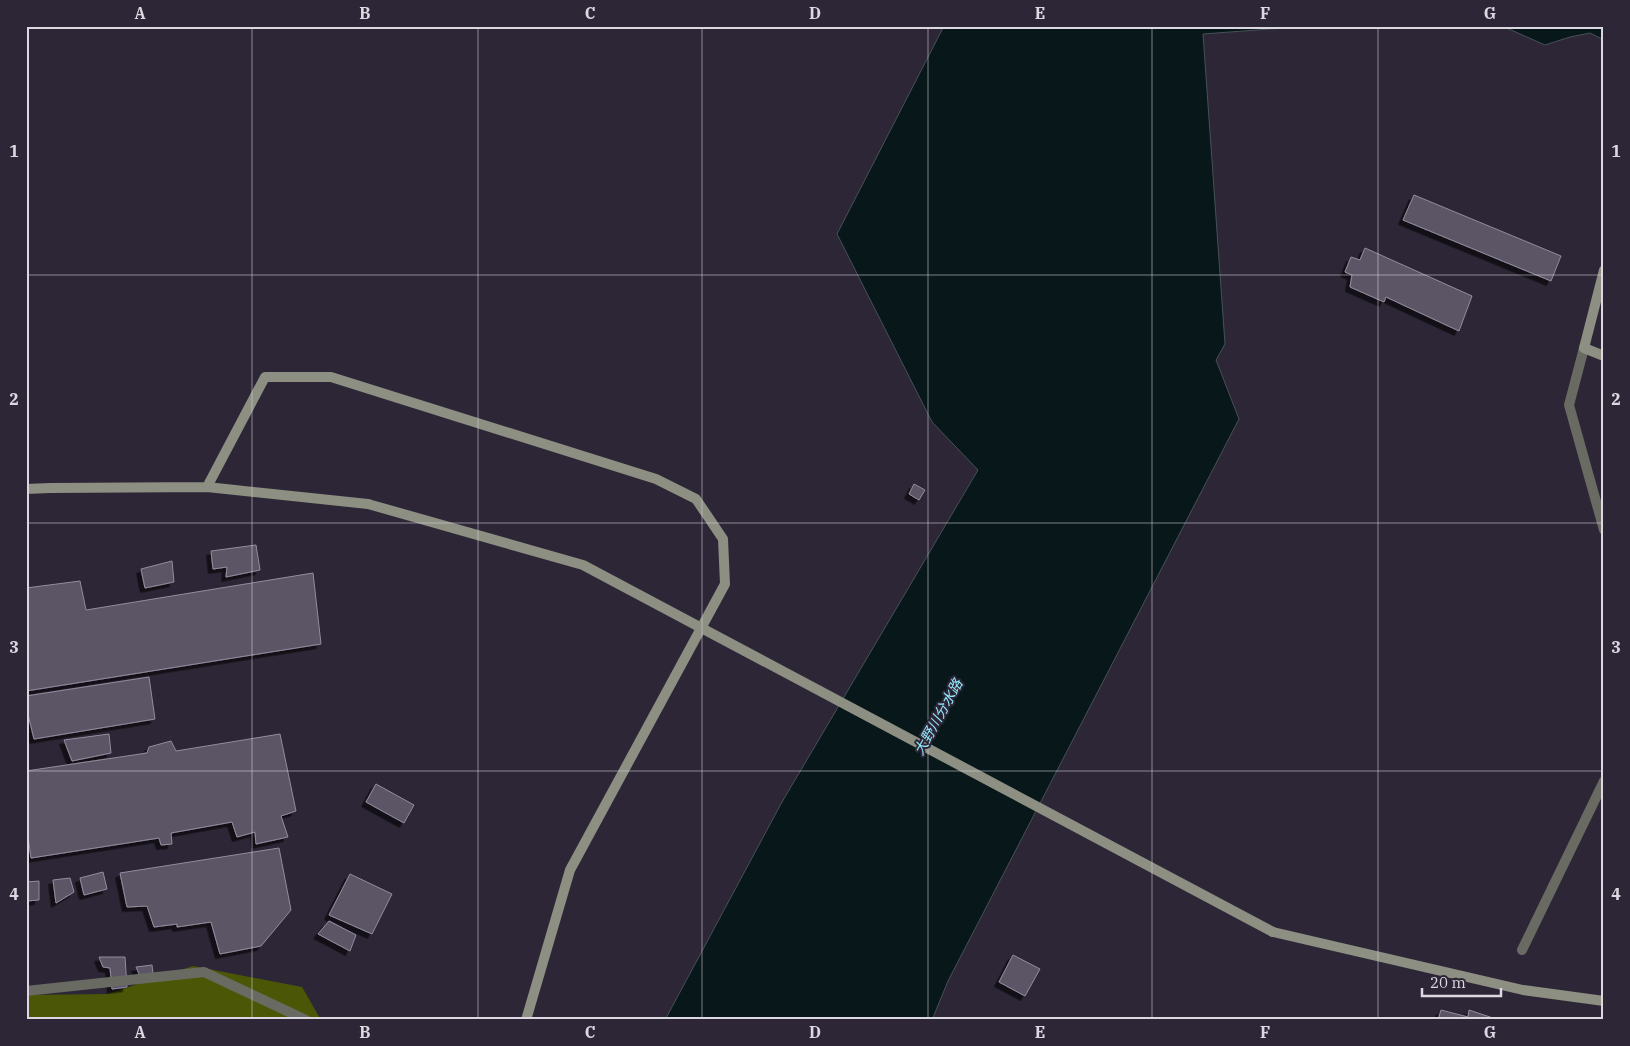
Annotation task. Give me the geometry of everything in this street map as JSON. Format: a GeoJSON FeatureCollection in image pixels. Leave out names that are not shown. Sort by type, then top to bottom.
{"type":"FeatureCollection","features":[{"type":"Feature","properties":{"kind":"street"},"geometry":{"type":"LineString","coordinates":[[1604,270],[1569,405],[1604,530]]}},
{"type":"Feature","properties":{"kind":"street"},"geometry":{"type":"LineString","coordinates":[[1584,348],[1604,356]]}},
{"type":"Feature","properties":{"kind":"street"},"geometry":{"type":"LineString","coordinates":[[207,487],[265,377],[331,377],[656,479],[696,499],[723,539],[725,584],[570,870],[526,1020]]}},
{"type":"Feature","properties":{"kind":"street"},"geometry":{"type":"LineString","coordinates":[[26,489],[207,487],[368,504],[583,565],[1273,932],[1523,990],[1604,1001]]}},
{"type":"Feature","properties":{"kind":"street"},"geometry":{"type":"LineString","coordinates":[[1522,950],[1604,781]]}},
{"type":"Feature","properties":{"kind":"street"},"geometry":{"type":"LineString","coordinates":[[26,991],[204,972],[306,1020]]}},
{"type":"Feature","properties":{"kind":"green space"},"geometry":{"type":"Polygon","coordinates":[[[193,966],[302,987],[321,1020],[26,1020],[26,995],[107,994],[193,966]]]}},
{"type":"Feature","properties":{"kind":"water","name":"大野川分水路"},"geometry":{"type":"Polygon","coordinates":[[[944,26],[1311,26],[1203,34],[1225,344],[1216,360],[1239,419],[948,981],[932,1020],[665,1020],[782,802],[978,470],[932,422],[837,234],[944,26]]]}},
{"type":"Feature","properties":{"kind":"water"},"geometry":{"type":"Polygon","coordinates":[[[1502,26],[1604,26],[1604,40],[1590,33],[1545,45],[1502,26]]]}},
{"type":"Feature","properties":{"kind":"building"},"geometry":{"type":"Polygon","coordinates":[[[1414,195],[1561,256],[1551,281],[1403,220],[1414,195]]]}},
{"type":"Feature","properties":{"kind":"building"},"geometry":{"type":"Polygon","coordinates":[[[1365,248],[1472,296],[1459,331],[1386,297],[1384,302],[1350,287],[1352,275],[1345,272],[1351,257],[1360,260],[1365,248]]]}},
{"type":"Feature","properties":{"kind":"building"},"geometry":{"type":"Polygon","coordinates":[[[914,484],[925,490],[919,500],[909,494],[914,484]]]}},
{"type":"Feature","properties":{"kind":"building"},"geometry":{"type":"Polygon","coordinates":[[[256,545],[260,570],[226,577],[227,567],[213,569],[211,551],[256,545]]]}},
{"type":"Feature","properties":{"kind":"building"},"geometry":{"type":"Polygon","coordinates":[[[172,561],[174,582],[145,588],[141,569],[172,561]]]}},
{"type":"Feature","properties":{"kind":"building"},"geometry":{"type":"Polygon","coordinates":[[[313,573],[321,644],[26,691],[26,588],[80,581],[86,610],[313,573]]]}},
{"type":"Feature","properties":{"kind":"building"},"geometry":{"type":"Polygon","coordinates":[[[149,677],[155,719],[34,739],[26,706],[26,696],[149,677]]]}},
{"type":"Feature","properties":{"kind":"building"},"geometry":{"type":"Polygon","coordinates":[[[109,734],[111,753],[72,761],[64,740],[109,734]]]}},
{"type":"Feature","properties":{"kind":"building"},"geometry":{"type":"Polygon","coordinates":[[[280,734],[296,811],[281,816],[288,837],[256,844],[255,832],[237,837],[232,822],[171,833],[172,844],[161,845],[159,838],[31,858],[26,822],[26,771],[147,753],[149,747],[171,741],[176,751],[280,734]]]}},
{"type":"Feature","properties":{"kind":"building"},"geometry":{"type":"Polygon","coordinates":[[[376,784],[414,805],[404,823],[366,802],[376,784]]]}},
{"type":"Feature","properties":{"kind":"building"},"geometry":{"type":"Polygon","coordinates":[[[279,848],[291,910],[261,946],[220,954],[211,922],[177,927],[177,924],[154,927],[147,906],[127,907],[120,873],[279,848]]]}},
{"type":"Feature","properties":{"kind":"building"},"geometry":{"type":"Polygon","coordinates":[[[103,872],[107,889],[84,895],[80,878],[103,872]]]}},
{"type":"Feature","properties":{"kind":"building"},"geometry":{"type":"Polygon","coordinates":[[[350,874],[392,894],[372,934],[329,915],[350,874]]]}},
{"type":"Feature","properties":{"kind":"building"},"geometry":{"type":"Polygon","coordinates":[[[70,878],[74,892],[56,903],[53,880],[70,878]]]}},
{"type":"Feature","properties":{"kind":"building"},"geometry":{"type":"Polygon","coordinates":[[[39,881],[39,900],[26,901],[26,882],[39,881]]]}},
{"type":"Feature","properties":{"kind":"building"},"geometry":{"type":"Polygon","coordinates":[[[329,921],[356,935],[350,951],[318,934],[329,921]]]}},
{"type":"Feature","properties":{"kind":"building"},"geometry":{"type":"Polygon","coordinates":[[[1013,955],[1040,969],[1025,996],[999,982],[1013,955]]]}},
{"type":"Feature","properties":{"kind":"building"},"geometry":{"type":"Polygon","coordinates":[[[99,957],[125,957],[127,987],[112,989],[110,968],[103,967],[99,957]]]}},
{"type":"Feature","properties":{"kind":"building"},"geometry":{"type":"Polygon","coordinates":[[[152,965],[153,973],[140,976],[136,967],[152,965]]]}},
{"type":"Feature","properties":{"kind":"building"},"geometry":{"type":"Polygon","coordinates":[[[1441,1010],[1468,1017],[1469,1010],[1499,1020],[1438,1020],[1441,1010]]]}}]}
